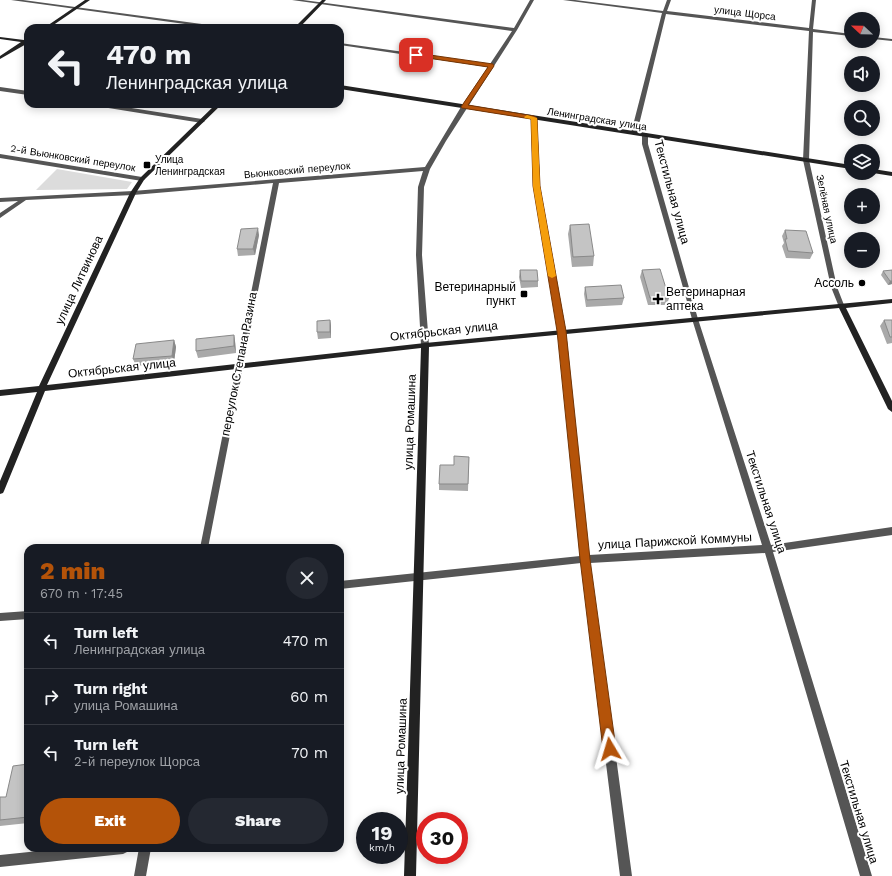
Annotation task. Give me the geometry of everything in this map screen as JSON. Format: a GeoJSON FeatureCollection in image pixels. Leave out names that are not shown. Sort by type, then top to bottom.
{"type":"FeatureCollection","features":[{"type":"Feature","properties":{"kind":"main road"},"geometry":{"type":"LineString","coordinates":[[52,24],[88,0]]}},
{"type":"Feature","properties":{"kind":"main road"},"geometry":{"type":"LineString","coordinates":[[300,24],[323,2]]}},
{"type":"Feature","properties":{"kind":"main road"},"geometry":{"type":"LineString","coordinates":[[0,38],[24,41]]}},
{"type":"Feature","properties":{"kind":"main road"},"geometry":{"type":"LineString","coordinates":[[0,58],[24,43]]}},
{"type":"Feature","properties":{"kind":"main road","name":"Ленинградская улица"},"geometry":{"type":"LineString","coordinates":[[344,88],[844,166]]}},
{"type":"Feature","properties":{"kind":"main road","name":"улица Литвинова"},"geometry":{"type":"LineString","coordinates":[[0,492],[42,388],[133,193],[142,178],[215,108]]}},
{"type":"Feature","properties":{"kind":"main road"},"geometry":{"type":"LineString","coordinates":[[880,172],[892,174]]}},
{"type":"Feature","properties":{"kind":"main road","name":"Октябрьская улица"},"geometry":{"type":"LineString","coordinates":[[0,394],[425,345],[892,301]]}},
{"type":"Feature","properties":{"kind":"main road","name":"Зелёная улица"},"geometry":{"type":"LineString","coordinates":[[841,305],[892,409]]}},
{"type":"Feature","properties":{"kind":"main road","name":"улица Ромашина"},"geometry":{"type":"LineString","coordinates":[[410,876],[425,345]]}},
{"type":"Feature","properties":{"kind":"street"},"geometry":{"type":"LineString","coordinates":[[13,0],[194,24]]}},
{"type":"Feature","properties":{"kind":"street"},"geometry":{"type":"LineString","coordinates":[[294,0],[323,2],[515,30]]}},
{"type":"Feature","properties":{"kind":"street","name":"улица Ромашина"},"geometry":{"type":"LineString","coordinates":[[425,345],[419,255],[421,187],[427,168],[464,107],[515,30],[532,0]]}},
{"type":"Feature","properties":{"kind":"street","name":"улица Щорса"},"geometry":{"type":"LineString","coordinates":[[565,0],[844,34]]}},
{"type":"Feature","properties":{"kind":"street"},"geometry":{"type":"LineString","coordinates":[[634,133],[664,13],[669,0]]}},
{"type":"Feature","properties":{"kind":"street","name":"Зелёная улица"},"geometry":{"type":"LineString","coordinates":[[814,0],[811,30],[806,160],[834,287],[841,305]]}},
{"type":"Feature","properties":{"kind":"street"},"geometry":{"type":"LineString","coordinates":[[880,39],[892,40]]}},
{"type":"Feature","properties":{"kind":"street"},"geometry":{"type":"LineString","coordinates":[[344,45],[491,66]]}},
{"type":"Feature","properties":{"kind":"street"},"geometry":{"type":"LineString","coordinates":[[0,89],[24,92]]}},
{"type":"Feature","properties":{"kind":"street"},"geometry":{"type":"LineString","coordinates":[[121,108],[202,121]]}},
{"type":"Feature","properties":{"kind":"street"},"geometry":{"type":"LineString","coordinates":[[534,118],[537,186],[562,331],[585,559],[626,876]]}},
{"type":"Feature","properties":{"kind":"street","name":"Текстильная улица"},"geometry":{"type":"LineString","coordinates":[[645,135],[645,144],[695,319],[768,549],[866,876]]}},
{"type":"Feature","properties":{"kind":"street","name":"2-й Вьюнковский переулок"},"geometry":{"type":"LineString","coordinates":[[0,156],[142,178]]}},
{"type":"Feature","properties":{"kind":"street","name":"Вьюнковский переулок"},"geometry":{"type":"LineString","coordinates":[[0,200],[28,197],[133,193],[427,168]]}},
{"type":"Feature","properties":{"kind":"street","name":"переулок Степана Разина"},"geometry":{"type":"LineString","coordinates":[[205,544],[238,367],[276,181]]}},
{"type":"Feature","properties":{"kind":"street"},"geometry":{"type":"LineString","coordinates":[[0,216],[28,197]]}},
{"type":"Feature","properties":{"kind":"street","name":"улица Парижской Коммуны"},"geometry":{"type":"LineString","coordinates":[[344,585],[585,559],[768,549],[892,531]]}},
{"type":"Feature","properties":{"kind":"street"},"geometry":{"type":"LineString","coordinates":[[0,617],[24,615]]}},
{"type":"Feature","properties":{"kind":"street"},"geometry":{"type":"LineString","coordinates":[[0,861],[85,852]]}},
{"type":"Feature","properties":{"kind":"street"},"geometry":{"type":"LineString","coordinates":[[140,876],[144,852]]}},
{"type":"Feature","properties":{"kind":"shaded area"},"geometry":{"type":"Polygon","coordinates":[[[57,169],[132,182],[127,189],[36,190],[57,169]]]}},
{"type":"Feature","properties":{"kind":"building"},"geometry":{"type":"Polygon","coordinates":[[[589,224],[594,256],[573,257],[570,225],[589,224]]]}},
{"type":"Feature","properties":{"kind":"building"},"geometry":{"type":"Polygon","coordinates":[[[258,228],[253,249],[237,249],[241,229],[258,228]]]}},
{"type":"Feature","properties":{"kind":"building"},"geometry":{"type":"Polygon","coordinates":[[[785,230],[806,231],[813,253],[788,251],[785,239],[787,239],[785,230]]]}},
{"type":"Feature","properties":{"kind":"building"},"geometry":{"type":"Polygon","coordinates":[[[660,269],[669,298],[650,298],[642,270],[660,269]]]}},
{"type":"Feature","properties":{"kind":"building"},"geometry":{"type":"Polygon","coordinates":[[[520,270],[537,270],[538,281],[521,281],[520,270]]]}},
{"type":"Feature","properties":{"kind":"building"},"geometry":{"type":"Polygon","coordinates":[[[892,270],[892,281],[890,281],[883,271],[892,270]]]}},
{"type":"Feature","properties":{"kind":"building"},"geometry":{"type":"Polygon","coordinates":[[[621,285],[624,298],[587,300],[585,287],[621,285]]]}},
{"type":"Feature","properties":{"kind":"building"},"geometry":{"type":"Polygon","coordinates":[[[330,320],[330,332],[317,332],[317,321],[330,320]]]}},
{"type":"Feature","properties":{"kind":"building"},"geometry":{"type":"Polygon","coordinates":[[[884,320],[892,320],[892,337],[890,337],[884,320]]]}},
{"type":"Feature","properties":{"kind":"building"},"geometry":{"type":"Polygon","coordinates":[[[234,335],[234,346],[196,351],[196,339],[234,335]]]}},
{"type":"Feature","properties":{"kind":"building"},"geometry":{"type":"Polygon","coordinates":[[[174,340],[172,356],[133,359],[136,344],[174,340]]]}},
{"type":"Feature","properties":{"kind":"building"},"geometry":{"type":"Polygon","coordinates":[[[454,456],[469,457],[468,484],[439,484],[440,465],[454,465],[454,456]]]}},
{"type":"Feature","properties":{"kind":"building"},"geometry":{"type":"Polygon","coordinates":[[[24,765],[24,817],[0,820],[0,797],[6,797],[13,766],[24,765]]]}},
{"type":"Feature","properties":{"kind":"slow traffic"},"geometry":{"type":"LineString","coordinates":[[527,117],[534,118],[537,186],[552,276]]}},
{"type":"Feature","properties":{"kind":"place","name":"Улица Ленинградская"},"geometry":{"type":"Point","coordinates":[147,165]}},
{"type":"Feature","properties":{"kind":"place","name":"Ассоль"},"geometry":{"type":"Point","coordinates":[862,283]}},
{"type":"Feature","properties":{"kind":"place","name":"Ветеринарный пункт"},"geometry":{"type":"Point","coordinates":[524,294]}},
{"type":"Feature","properties":{"kind":"place","name":"Ветеринарная аптека"},"geometry":{"type":"Point","coordinates":[658,299]}},
{"type":"Feature","properties":{"kind":"route"},"geometry":{"type":"LineString","coordinates":[[416,55],[491,66],[464,107],[534,118],[537,186],[562,331],[585,559],[610,749]]}}]}
